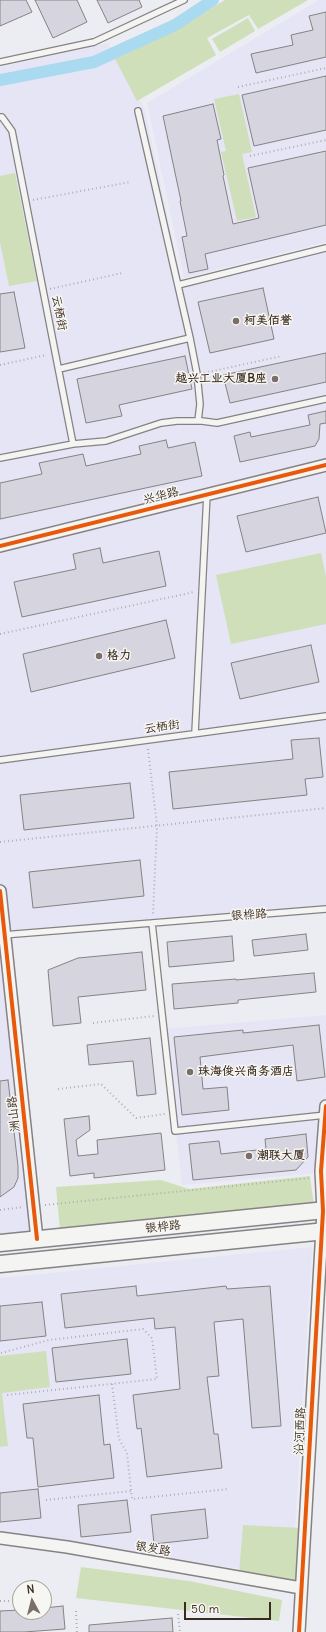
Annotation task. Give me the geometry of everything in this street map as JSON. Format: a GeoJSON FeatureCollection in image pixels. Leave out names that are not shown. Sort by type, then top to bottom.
{"type":"FeatureCollection","features":[{"type":"Feature","properties":{"kind":"main road","name":"银桦路"},"geometry":{"type":"LineString","coordinates":[[0,1243],[324,1210]]}},
{"type":"Feature","properties":{"kind":"main road","name":"银桦路"},"geometry":{"type":"LineString","coordinates":[[0,1264],[324,1231]]}},
{"type":"Feature","properties":{"kind":"street","name":"兴华路"},"geometry":{"type":"LineString","coordinates":[[0,546],[326,465]]}},
{"type":"Feature","properties":{"kind":"street","name":"洲山路"},"geometry":{"type":"LineString","coordinates":[[0,891],[2,935],[37,1239]]}},
{"type":"Feature","properties":{"kind":"street"},"geometry":{"type":"LineString","coordinates":[[324,1210],[321,1177],[326,1106]]}},
{"type":"Feature","properties":{"kind":"street","name":"沿河西路"},"geometry":{"type":"LineString","coordinates":[[299,1632],[324,1231],[324,1210]]}},
{"type":"Feature","properties":{"kind":"street","name":"银发路"},"geometry":{"type":"LineString","coordinates":[[0,1538],[67,1547],[301,1588]]}},
{"type":"Feature","properties":{"kind":"lane"},"geometry":{"type":"LineString","coordinates":[[0,62],[94,42],[184,0]]}},
{"type":"Feature","properties":{"kind":"lane"},"geometry":{"type":"LineString","coordinates":[[138,111],[197,374],[200,404],[198,421]]}},
{"type":"Feature","properties":{"kind":"lane","name":"云栖街"},"geometry":{"type":"LineString","coordinates":[[0,117],[2,117],[12,132],[73,444]]}},
{"type":"Feature","properties":{"kind":"lane"},"geometry":{"type":"LineString","coordinates":[[178,285],[326,248]]}},
{"type":"Feature","properties":{"kind":"lane"},"geometry":{"type":"LineString","coordinates":[[59,369],[190,338]]}},
{"type":"Feature","properties":{"kind":"lane"},"geometry":{"type":"LineString","coordinates":[[0,458],[73,444],[106,441],[161,423],[177,421],[217,423],[326,399]]}},
{"type":"Feature","properties":{"kind":"lane"},"geometry":{"type":"LineString","coordinates":[[195,733],[207,494]]}},
{"type":"Feature","properties":{"kind":"lane","name":"云栖街"},"geometry":{"type":"LineString","coordinates":[[0,760],[326,716]]}},
{"type":"Feature","properties":{"kind":"lane","name":"银桦路"},"geometry":{"type":"LineString","coordinates":[[2,935],[326,909]]}},
{"type":"Feature","properties":{"kind":"lane"},"geometry":{"type":"LineString","coordinates":[[152,923],[175,1131],[326,1114]]}},
{"type":"Feature","properties":{"kind":"path"},"geometry":{"type":"LineString","coordinates":[[238,87],[326,68]]}},
{"type":"Feature","properties":{"kind":"path"},"geometry":{"type":"LineString","coordinates":[[250,156],[326,140]]}},
{"type":"Feature","properties":{"kind":"path"},"geometry":{"type":"LineString","coordinates":[[26,202],[130,182]]}},
{"type":"Feature","properties":{"kind":"path"},"geometry":{"type":"LineString","coordinates":[[43,290],[122,273]]}},
{"type":"Feature","properties":{"kind":"path"},"geometry":{"type":"LineString","coordinates":[[0,365],[46,355]]}},
{"type":"Feature","properties":{"kind":"path"},"geometry":{"type":"LineString","coordinates":[[197,374],[282,356]]}},
{"type":"Feature","properties":{"kind":"path"},"geometry":{"type":"LineString","coordinates":[[0,634],[203,590]]}},
{"type":"Feature","properties":{"kind":"path"},"geometry":{"type":"LineString","coordinates":[[147,740],[156,826],[152,923]]}},
{"type":"Feature","properties":{"kind":"path"},"geometry":{"type":"LineString","coordinates":[[0,842],[326,808]]}},
{"type":"Feature","properties":{"kind":"path"},"geometry":{"type":"LineString","coordinates":[[93,1023],[162,1015]]}},
{"type":"Feature","properties":{"kind":"path"},"geometry":{"type":"LineString","coordinates":[[58,1088],[101,1084],[136,1118],[173,1114]]}},
{"type":"Feature","properties":{"kind":"path"},"geometry":{"type":"LineString","coordinates":[[0,1210],[321,1177]]}},
{"type":"Feature","properties":{"kind":"path"},"geometry":{"type":"LineString","coordinates":[[1,1353],[49,1340],[143,1329],[152,1338],[157,1379],[7,1395]]}},
{"type":"Feature","properties":{"kind":"path"},"geometry":{"type":"LineString","coordinates":[[112,1384],[119,1439],[127,1453],[132,1500],[229,1489]]}},
{"type":"Feature","properties":{"kind":"path"},"geometry":{"type":"LineString","coordinates":[[46,1500],[131,1490]]}},
{"type":"Feature","properties":{"kind":"path"},"geometry":{"type":"LineString","coordinates":[[0,1600],[12,1601]]}},
{"type":"Feature","properties":{"kind":"path"},"geometry":{"type":"LineString","coordinates":[[76,1611],[77,1632]]}},
{"type":"Feature","properties":{"kind":"path"},"geometry":{"type":"LineString","coordinates":[[178,1614],[180,1632]]}},
{"type":"Feature","properties":{"kind":"shaded area"},"geometry":{"type":"Polygon","coordinates":[[[319,0],[326,0],[326,242],[184,278],[147,103],[319,0]]]}},
{"type":"Feature","properties":{"kind":"shaded area"},"geometry":{"type":"Polygon","coordinates":[[[108,43],[145,110],[182,286],[326,250],[326,909],[4,935],[37,1239],[0,1243],[0,67],[108,43]]]}},
{"type":"Feature","properties":{"kind":"shaded area"},"geometry":{"type":"Polygon","coordinates":[[[326,1015],[326,1089],[317,1173],[182,1185],[164,1029],[326,1015]]]}},
{"type":"Feature","properties":{"kind":"shaded area"},"geometry":{"type":"Polygon","coordinates":[[[312,1247],[292,1577],[0,1531],[0,1278],[312,1247]]]}},
{"type":"Feature","properties":{"kind":"green space"},"geometry":{"type":"Polygon","coordinates":[[[225,0],[308,0],[258,29],[249,15],[207,38],[216,55],[137,101],[115,59],[178,29],[225,0]]]}},
{"type":"Feature","properties":{"kind":"green space"},"geometry":{"type":"Polygon","coordinates":[[[248,18],[255,31],[220,52],[212,39],[248,18]]]}},
{"type":"Feature","properties":{"kind":"green space"},"geometry":{"type":"Polygon","coordinates":[[[239,94],[252,152],[242,154],[256,217],[237,221],[221,152],[226,151],[214,99],[239,94]]]}},
{"type":"Feature","properties":{"kind":"green space"},"geometry":{"type":"Polygon","coordinates":[[[15,173],[37,281],[9,286],[0,242],[0,176],[15,173]]]}},
{"type":"Feature","properties":{"kind":"green space"},"geometry":{"type":"Polygon","coordinates":[[[321,553],[326,577],[326,624],[231,644],[216,575],[321,553]]]}},
{"type":"Feature","properties":{"kind":"green space"},"geometry":{"type":"Polygon","coordinates":[[[310,1176],[314,1206],[60,1230],[56,1187],[161,1180],[189,1189],[310,1176]]]}},
{"type":"Feature","properties":{"kind":"green space"},"geometry":{"type":"Polygon","coordinates":[[[46,1351],[50,1387],[2,1393],[8,1446],[0,1447],[0,1356],[46,1351]]]}},
{"type":"Feature","properties":{"kind":"green space"},"geometry":{"type":"Polygon","coordinates":[[[243,1525],[301,1528],[297,1583],[239,1574],[243,1525]]]}},
{"type":"Feature","properties":{"kind":"green space"},"geometry":{"type":"Polygon","coordinates":[[[81,1567],[189,1581],[282,1600],[279,1621],[76,1598],[81,1567]]]}},
{"type":"Feature","properties":{"kind":"building"},"geometry":{"type":"Polygon","coordinates":[[[0,0],[26,0],[32,12],[0,26],[0,0]]]}},
{"type":"Feature","properties":{"kind":"building"},"geometry":{"type":"Polygon","coordinates":[[[35,0],[77,0],[87,22],[53,38],[35,0]]]}},
{"type":"Feature","properties":{"kind":"building"},"geometry":{"type":"Polygon","coordinates":[[[97,0],[139,0],[142,7],[108,23],[97,0]]]}},
{"type":"Feature","properties":{"kind":"building"},"geometry":{"type":"Polygon","coordinates":[[[326,12],[326,57],[256,73],[251,54],[293,45],[291,35],[313,30],[309,16],[326,12]]]}},
{"type":"Feature","properties":{"kind":"building"},"geometry":{"type":"Polygon","coordinates":[[[326,76],[326,130],[254,146],[242,95],[326,76]]]}},
{"type":"Feature","properties":{"kind":"building"},"geometry":{"type":"Polygon","coordinates":[[[213,104],[221,139],[217,140],[233,224],[259,218],[248,168],[326,151],[326,225],[205,254],[208,269],[189,273],[182,237],[187,236],[163,116],[213,104]]]}},
{"type":"Feature","properties":{"kind":"building","name":"柯美佰誉"},"geometry":{"type":"Polygon","coordinates":[[[263,288],[274,339],[210,353],[198,302],[263,288]]]}},
{"type":"Feature","properties":{"kind":"building"},"geometry":{"type":"Polygon","coordinates":[[[14,292],[25,348],[0,352],[0,294],[14,292]]]}},
{"type":"Feature","properties":{"kind":"building","name":"越兴工业大厦B座"},"geometry":{"type":"Polygon","coordinates":[[[326,353],[326,382],[230,403],[223,375],[326,353]]]}},
{"type":"Feature","properties":{"kind":"building"},"geometry":{"type":"Polygon","coordinates":[[[185,356],[192,389],[119,405],[122,416],[86,423],[77,379],[185,356]]]}},
{"type":"Feature","properties":{"kind":"building"},"geometry":{"type":"Polygon","coordinates":[[[326,411],[326,423],[320,424],[319,439],[315,446],[240,462],[234,436],[250,432],[251,437],[310,425],[308,415],[326,411]]]}},
{"type":"Feature","properties":{"kind":"building"},"geometry":{"type":"Polygon","coordinates":[[[166,440],[168,448],[195,442],[202,476],[0,519],[0,483],[42,474],[39,463],[83,454],[86,466],[141,454],[139,446],[166,440]]]}},
{"type":"Feature","properties":{"kind":"building"},"geometry":{"type":"Polygon","coordinates":[[[318,497],[326,533],[246,552],[237,516],[318,497]]]}},
{"type":"Feature","properties":{"kind":"building"},"geometry":{"type":"Polygon","coordinates":[[[100,548],[103,563],[159,551],[166,586],[22,617],[14,582],[76,569],[73,554],[100,548]]]}},
{"type":"Feature","properties":{"kind":"building","name":"格力"},"geometry":{"type":"Polygon","coordinates":[[[166,620],[175,658],[31,692],[23,654],[166,620]]]}},
{"type":"Feature","properties":{"kind":"building"},"geometry":{"type":"Polygon","coordinates":[[[311,645],[319,682],[240,699],[231,663],[311,645]]]}},
{"type":"Feature","properties":{"kind":"building"},"geometry":{"type":"Polygon","coordinates":[[[319,738],[323,777],[305,779],[307,795],[173,809],[169,772],[293,759],[291,740],[319,738]]]}},
{"type":"Feature","properties":{"kind":"building"},"geometry":{"type":"Polygon","coordinates":[[[130,783],[134,818],[24,830],[20,795],[130,783]]]}},
{"type":"Feature","properties":{"kind":"building"},"geometry":{"type":"Polygon","coordinates":[[[140,860],[144,896],[33,908],[29,872],[140,860]]]}},
{"type":"Feature","properties":{"kind":"building"},"geometry":{"type":"Polygon","coordinates":[[[306,934],[308,950],[254,956],[252,940],[306,934]]]}},
{"type":"Feature","properties":{"kind":"building"},"geometry":{"type":"Polygon","coordinates":[[[232,936],[234,961],[169,967],[167,942],[232,936]]]}},
{"type":"Feature","properties":{"kind":"building"},"geometry":{"type":"Polygon","coordinates":[[[142,952],[146,990],[78,997],[81,1023],[53,1026],[48,970],[78,958],[142,952]]]}},
{"type":"Feature","properties":{"kind":"building"},"geometry":{"type":"Polygon","coordinates":[[[314,973],[316,992],[238,1000],[238,1003],[174,1009],[172,984],[314,973]]]}},
{"type":"Feature","properties":{"kind":"building"},"geometry":{"type":"Polygon","coordinates":[[[319,1025],[325,1077],[297,1081],[293,1045],[200,1057],[203,1089],[227,1087],[229,1110],[182,1115],[174,1037],[243,1030],[243,1033],[319,1025]]]}},
{"type":"Feature","properties":{"kind":"building"},"geometry":{"type":"Polygon","coordinates":[[[150,1038],[156,1094],[137,1096],[133,1061],[89,1065],[87,1045],[150,1038]]]}},
{"type":"Feature","properties":{"kind":"building"},"geometry":{"type":"Polygon","coordinates":[[[8,1080],[18,1166],[18,1178],[14,1187],[0,1197],[0,1081],[8,1080]]]}},
{"type":"Feature","properties":{"kind":"building"},"geometry":{"type":"Polygon","coordinates":[[[89,1116],[90,1130],[76,1140],[78,1156],[98,1154],[97,1140],[161,1133],[165,1170],[94,1178],[94,1173],[70,1176],[64,1119],[89,1116]]]}},
{"type":"Feature","properties":{"kind":"building","name":"潮联大厦"},"geometry":{"type":"Polygon","coordinates":[[[306,1134],[308,1157],[296,1170],[193,1180],[189,1144],[219,1141],[221,1154],[266,1149],[265,1139],[306,1134]]]}},
{"type":"Feature","properties":{"kind":"building"},"geometry":{"type":"Polygon","coordinates":[[[136,1286],[137,1296],[226,1286],[227,1289],[270,1286],[281,1426],[252,1428],[243,1319],[214,1322],[219,1376],[207,1377],[214,1434],[218,1434],[222,1468],[147,1477],[141,1428],[137,1429],[133,1395],[180,1389],[175,1327],[155,1329],[154,1318],[65,1328],[61,1294],[136,1286]]]}},
{"type":"Feature","properties":{"kind":"building"},"geometry":{"type":"Polygon","coordinates":[[[42,1302],[46,1336],[0,1341],[0,1306],[42,1302]]]}},
{"type":"Feature","properties":{"kind":"building"},"geometry":{"type":"Polygon","coordinates":[[[127,1339],[131,1374],[56,1382],[52,1348],[127,1339]]]}},
{"type":"Feature","properties":{"kind":"building"},"geometry":{"type":"Polygon","coordinates":[[[99,1395],[104,1445],[110,1444],[114,1478],[38,1487],[33,1438],[27,1438],[23,1404],[99,1395]]]}},
{"type":"Feature","properties":{"kind":"building"},"geometry":{"type":"Polygon","coordinates":[[[38,1489],[41,1518],[0,1522],[0,1493],[38,1489]]]}},
{"type":"Feature","properties":{"kind":"building"},"geometry":{"type":"Polygon","coordinates":[[[127,1500],[131,1532],[81,1537],[78,1505],[127,1500]]]}},
{"type":"Feature","properties":{"kind":"building"},"geometry":{"type":"Polygon","coordinates":[[[205,1509],[208,1538],[154,1544],[151,1515],[205,1509]]]}},
{"type":"Feature","properties":{"kind":"building"},"geometry":{"type":"Polygon","coordinates":[[[63,1606],[65,1629],[0,1632],[0,1611],[12,1610],[12,1620],[52,1620],[52,1607],[63,1606]]]}},
{"type":"Feature","properties":{"kind":"building"},"geometry":{"type":"Polygon","coordinates":[[[172,1618],[173,1632],[89,1632],[89,1625],[172,1618]]]}},
{"type":"Feature","properties":{"kind":"waterway"},"geometry":{"type":"LineString","coordinates":[[0,80],[94,62],[175,25],[213,0]]}},
{"type":"Feature","properties":{"kind":"cycle path"},"geometry":{"type":"LineString","coordinates":[[0,546],[326,465]]}},
{"type":"Feature","properties":{"kind":"cycle path"},"geometry":{"type":"LineString","coordinates":[[0,891],[37,1239]]}},
{"type":"Feature","properties":{"kind":"cycle path"},"geometry":{"type":"LineString","coordinates":[[299,1632],[323,1211],[321,1171],[326,1106]]}},
{"type":"Feature","properties":{"kind":"place","name":"柯美佰誉"},"geometry":{"type":"Point","coordinates":[236,321]}},
{"type":"Feature","properties":{"kind":"place","name":"越兴工业大厦B座"},"geometry":{"type":"Point","coordinates":[275,379]}},
{"type":"Feature","properties":{"kind":"place","name":"格力"},"geometry":{"type":"Point","coordinates":[99,656]}},
{"type":"Feature","properties":{"kind":"place","name":"珠海俊兴商务酒店"},"geometry":{"type":"Point","coordinates":[190,1072]}},
{"type":"Feature","properties":{"kind":"place","name":"潮联大厦"},"geometry":{"type":"Point","coordinates":[249,1156]}}]}
